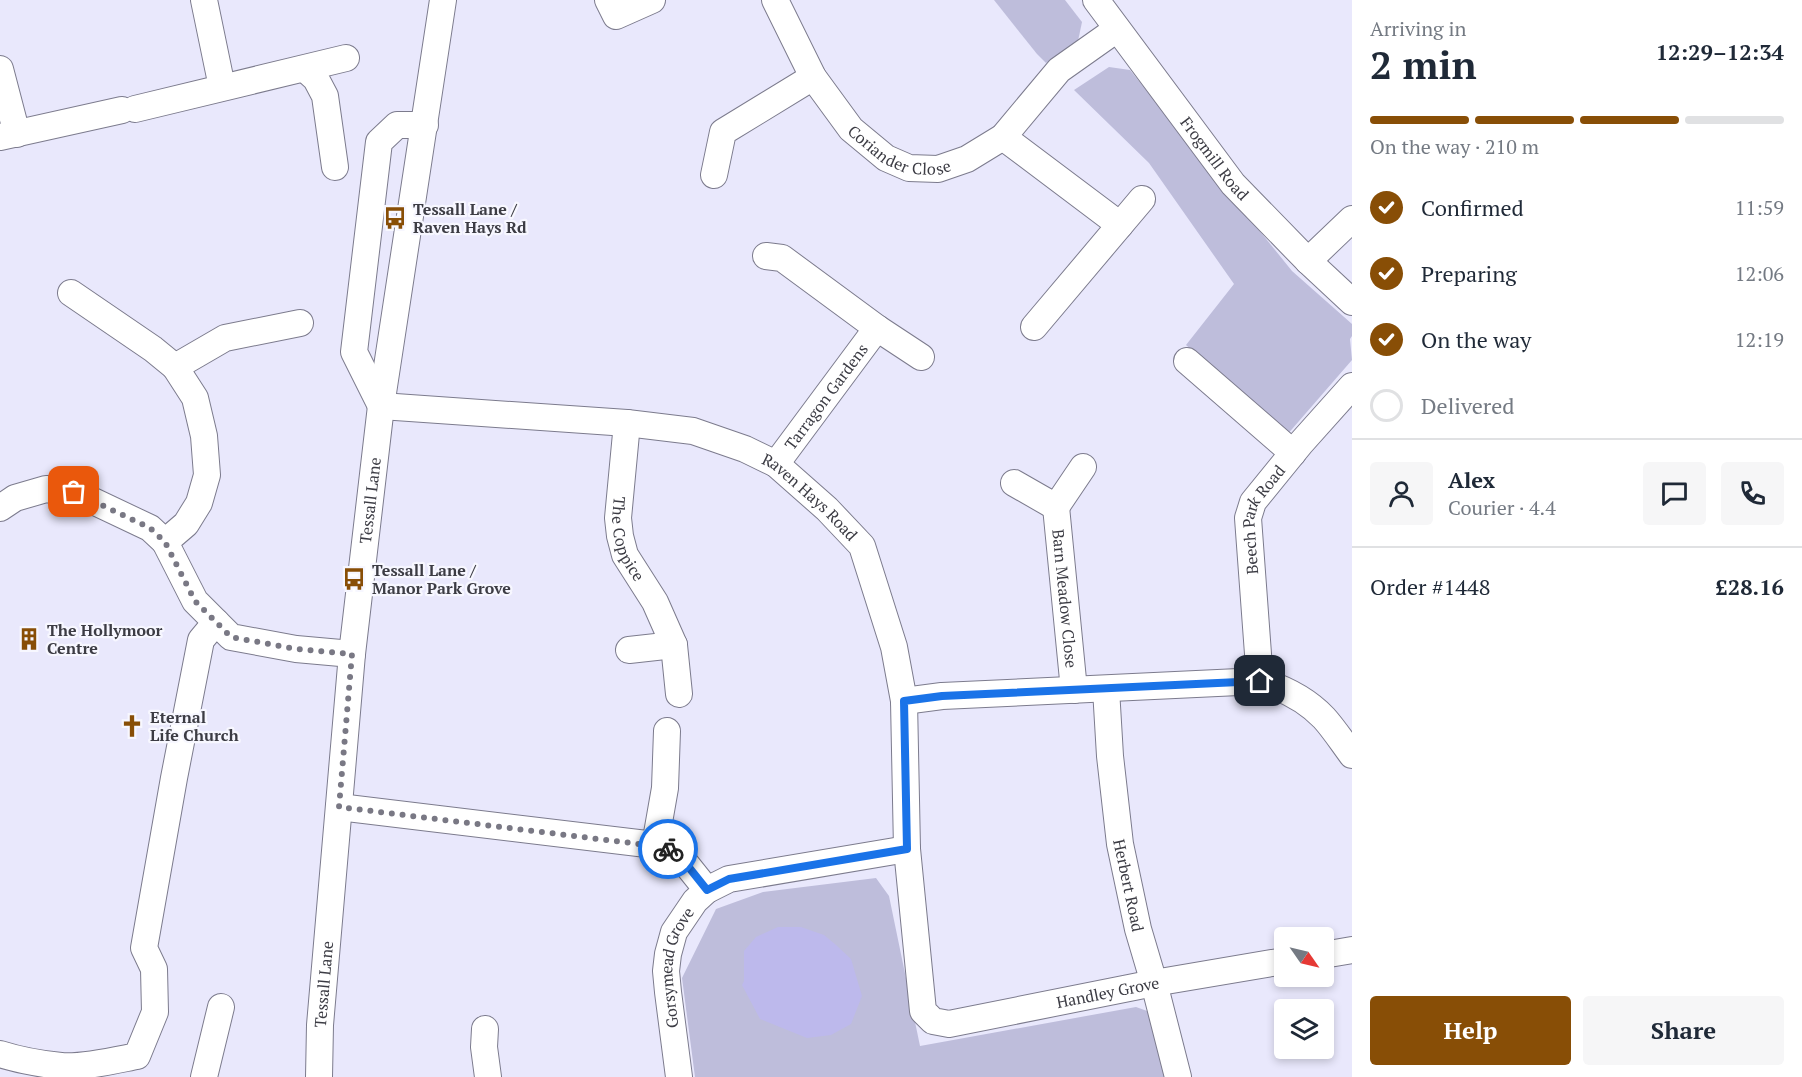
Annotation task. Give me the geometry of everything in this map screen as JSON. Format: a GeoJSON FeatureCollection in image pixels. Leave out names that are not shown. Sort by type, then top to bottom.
{"type":"FeatureCollection","features":[{"type":"Feature","properties":{"kind":"street"},"geometry":{"type":"LineString","coordinates":[[204,0],[222,87]]}},
{"type":"Feature","properties":{"kind":"street","name":"Tessall Lane"},"geometry":{"type":"LineString","coordinates":[[319,1077],[320,1025],[352,654],[381,406],[443,0]]}},
{"type":"Feature","properties":{"kind":"street"},"geometry":{"type":"LineString","coordinates":[[608,14],[652,0]]}},
{"type":"Feature","properties":{"kind":"street","name":"Frogmill Road"},"geometry":{"type":"LineString","coordinates":[[1096,0],[1233,184],[1308,261],[1352,302]]}},
{"type":"Feature","properties":{"kind":"street","name":"Coriander Close"},"geometry":{"type":"LineString","coordinates":[[777,1],[813,78],[851,129],[886,158],[909,168],[938,169],[967,159],[1003,137],[1059,70],[1117,29]]}},
{"type":"Feature","properties":{"kind":"street"},"geometry":{"type":"LineString","coordinates":[[0,69],[8,135],[128,110],[346,58]]}},
{"type":"Feature","properties":{"kind":"street"},"geometry":{"type":"LineString","coordinates":[[305,69],[316,79],[325,96],[335,167]]}},
{"type":"Feature","properties":{"kind":"street"},"geometry":{"type":"LineString","coordinates":[[714,175],[723,132],[813,78]]}},
{"type":"Feature","properties":{"kind":"street"},"geometry":{"type":"LineString","coordinates":[[381,406],[354,352],[379,142],[397,125],[425,125]]}},
{"type":"Feature","properties":{"kind":"street"},"geometry":{"type":"LineString","coordinates":[[1003,137],[1120,225]]}},
{"type":"Feature","properties":{"kind":"street"},"geometry":{"type":"LineString","coordinates":[[1034,327],[1142,199]]}},
{"type":"Feature","properties":{"kind":"street"},"geometry":{"type":"LineString","coordinates":[[1308,261],[1352,219]]}},
{"type":"Feature","properties":{"kind":"street","name":"Tarragon Gardens"},"geometry":{"type":"LineString","coordinates":[[766,256],[782,258],[921,357]]}},
{"type":"Feature","properties":{"kind":"street"},"geometry":{"type":"LineString","coordinates":[[71,293],[153,349],[175,367],[195,398],[204,436],[207,475],[199,503],[186,524],[165,542]]}},
{"type":"Feature","properties":{"kind":"street"},"geometry":{"type":"LineString","coordinates":[[175,367],[225,338],[300,323]]}},
{"type":"Feature","properties":{"kind":"street","name":"Tarragon Gardens"},"geometry":{"type":"LineString","coordinates":[[776,464],[878,328]]}},
{"type":"Feature","properties":{"kind":"street"},"geometry":{"type":"LineString","coordinates":[[1186,361],[1293,453]]}},
{"type":"Feature","properties":{"kind":"street","name":"Beech Park Road"},"geometry":{"type":"LineString","coordinates":[[1260,681],[1248,518],[1252,502],[1352,386]]}},
{"type":"Feature","properties":{"kind":"street","name":"Raven Hays Road"},"geometry":{"type":"LineString","coordinates":[[381,406],[627,423],[693,431],[745,449],[776,464],[827,509],[862,546],[894,647],[904,701],[907,849],[923,1011],[933,1021]]}},
{"type":"Feature","properties":{"kind":"street","name":"The Coppice"},"geometry":{"type":"LineString","coordinates":[[627,423],[618,518],[620,536],[625,555],[655,602],[674,645],[679,694]]}},
{"type":"Feature","properties":{"kind":"street","name":"Barn Meadow Close"},"geometry":{"type":"LineString","coordinates":[[1074,690],[1056,507],[1083,467]]}},
{"type":"Feature","properties":{"kind":"street","name":"Barn Meadow Close"},"geometry":{"type":"LineString","coordinates":[[1014,483],[1056,507]]}},
{"type":"Feature","properties":{"kind":"street"},"geometry":{"type":"LineString","coordinates":[[0,508],[15,498],[46,489],[74,492],[150,528],[165,542],[195,601],[231,637],[296,649],[352,654]]}},
{"type":"Feature","properties":{"kind":"street"},"geometry":{"type":"LineString","coordinates":[[0,1054],[63,1066],[111,1062],[137,1056],[155,1012],[154,969],[144,948],[174,778],[201,640],[216,622]]}},
{"type":"Feature","properties":{"kind":"street"},"geometry":{"type":"LineString","coordinates":[[629,650],[674,645]]}},
{"type":"Feature","properties":{"kind":"street"},"geometry":{"type":"LineString","coordinates":[[904,701],[942,696],[1260,681],[1279,687],[1299,698],[1323,717],[1352,755]]}},
{"type":"Feature","properties":{"kind":"street","name":"Herbert Road"},"geometry":{"type":"LineString","coordinates":[[1106,689],[1110,756],[1120,844],[1138,929],[1178,1077]]}},
{"type":"Feature","properties":{"kind":"street"},"geometry":{"type":"LineString","coordinates":[[655,846],[665,788],[667,731]]}},
{"type":"Feature","properties":{"kind":"street"},"geometry":{"type":"LineString","coordinates":[[339,807],[670,849],[683,860],[707,890]]}},
{"type":"Feature","properties":{"kind":"street","name":"Gorsymead Grove"},"geometry":{"type":"LineString","coordinates":[[679,1077],[666,971],[668,954],[674,932],[683,917],[707,890],[729,879],[907,849]]}},
{"type":"Feature","properties":{"kind":"street"},"geometry":{"type":"LineString","coordinates":[[1334,953],[1352,950]]}},
{"type":"Feature","properties":{"kind":"street","name":"Handley Grove"},"geometry":{"type":"LineString","coordinates":[[933,1021],[949,1024],[1154,983],[1274,963]]}},
{"type":"Feature","properties":{"kind":"street"},"geometry":{"type":"LineString","coordinates":[[204,1077],[221,1007]]}},
{"type":"Feature","properties":{"kind":"street"},"geometry":{"type":"LineString","coordinates":[[485,1029],[484,1047],[488,1077]]}},
{"type":"Feature","properties":{"kind":"shaded area"},"geometry":{"type":"Polygon","coordinates":[[[994,0],[1065,0],[1082,22],[1078,41],[1046,63],[994,0]]]}},
{"type":"Feature","properties":{"kind":"shaded area"},"geometry":{"type":"Polygon","coordinates":[[[1109,67],[1130,70],[1292,271],[1352,324],[1350,339],[1352,360],[1286,436],[1186,345],[1234,284],[1149,163],[1074,90],[1109,67]]]}},
{"type":"Feature","properties":{"kind":"shaded area"},"geometry":{"type":"Polygon","coordinates":[[[876,878],[889,896],[920,1046],[1136,1007],[1150,1012],[1166,1077],[695,1077],[682,978],[716,909],[763,892],[876,878]]]}},
{"type":"Feature","properties":{"kind":"shaded area"},"geometry":{"type":"Polygon","coordinates":[[[778,927],[801,927],[824,935],[851,959],[862,996],[851,1024],[831,1035],[807,1038],[760,1019],[742,985],[744,951],[756,937],[778,927]]]}},
{"type":"Feature","properties":{"kind":"way so far"},"geometry":{"type":"LineString","coordinates":[[74,492],[150,528],[165,542],[195,601],[231,637],[296,649],[352,654],[339,807],[668,849]]}},
{"type":"Feature","properties":{"kind":"place","name":"Tessall Lane / Raven Hays Rd"},"geometry":{"type":"Point","coordinates":[395,218]}},
{"type":"Feature","properties":{"kind":"place","name":"Tessall Lane / Manor Park Grove"},"geometry":{"type":"Point","coordinates":[354,579]}},
{"type":"Feature","properties":{"kind":"place","name":"The Hollymoor Centre"},"geometry":{"type":"Point","coordinates":[29,639]}},
{"type":"Feature","properties":{"kind":"place","name":"Eternal Life Church"},"geometry":{"type":"Point","coordinates":[132,726]}},
{"type":"Feature","properties":{"kind":"route"},"geometry":{"type":"LineString","coordinates":[[668,849],[683,860],[707,890],[729,879],[907,849],[904,701],[942,696],[1260,681]]}}]}
